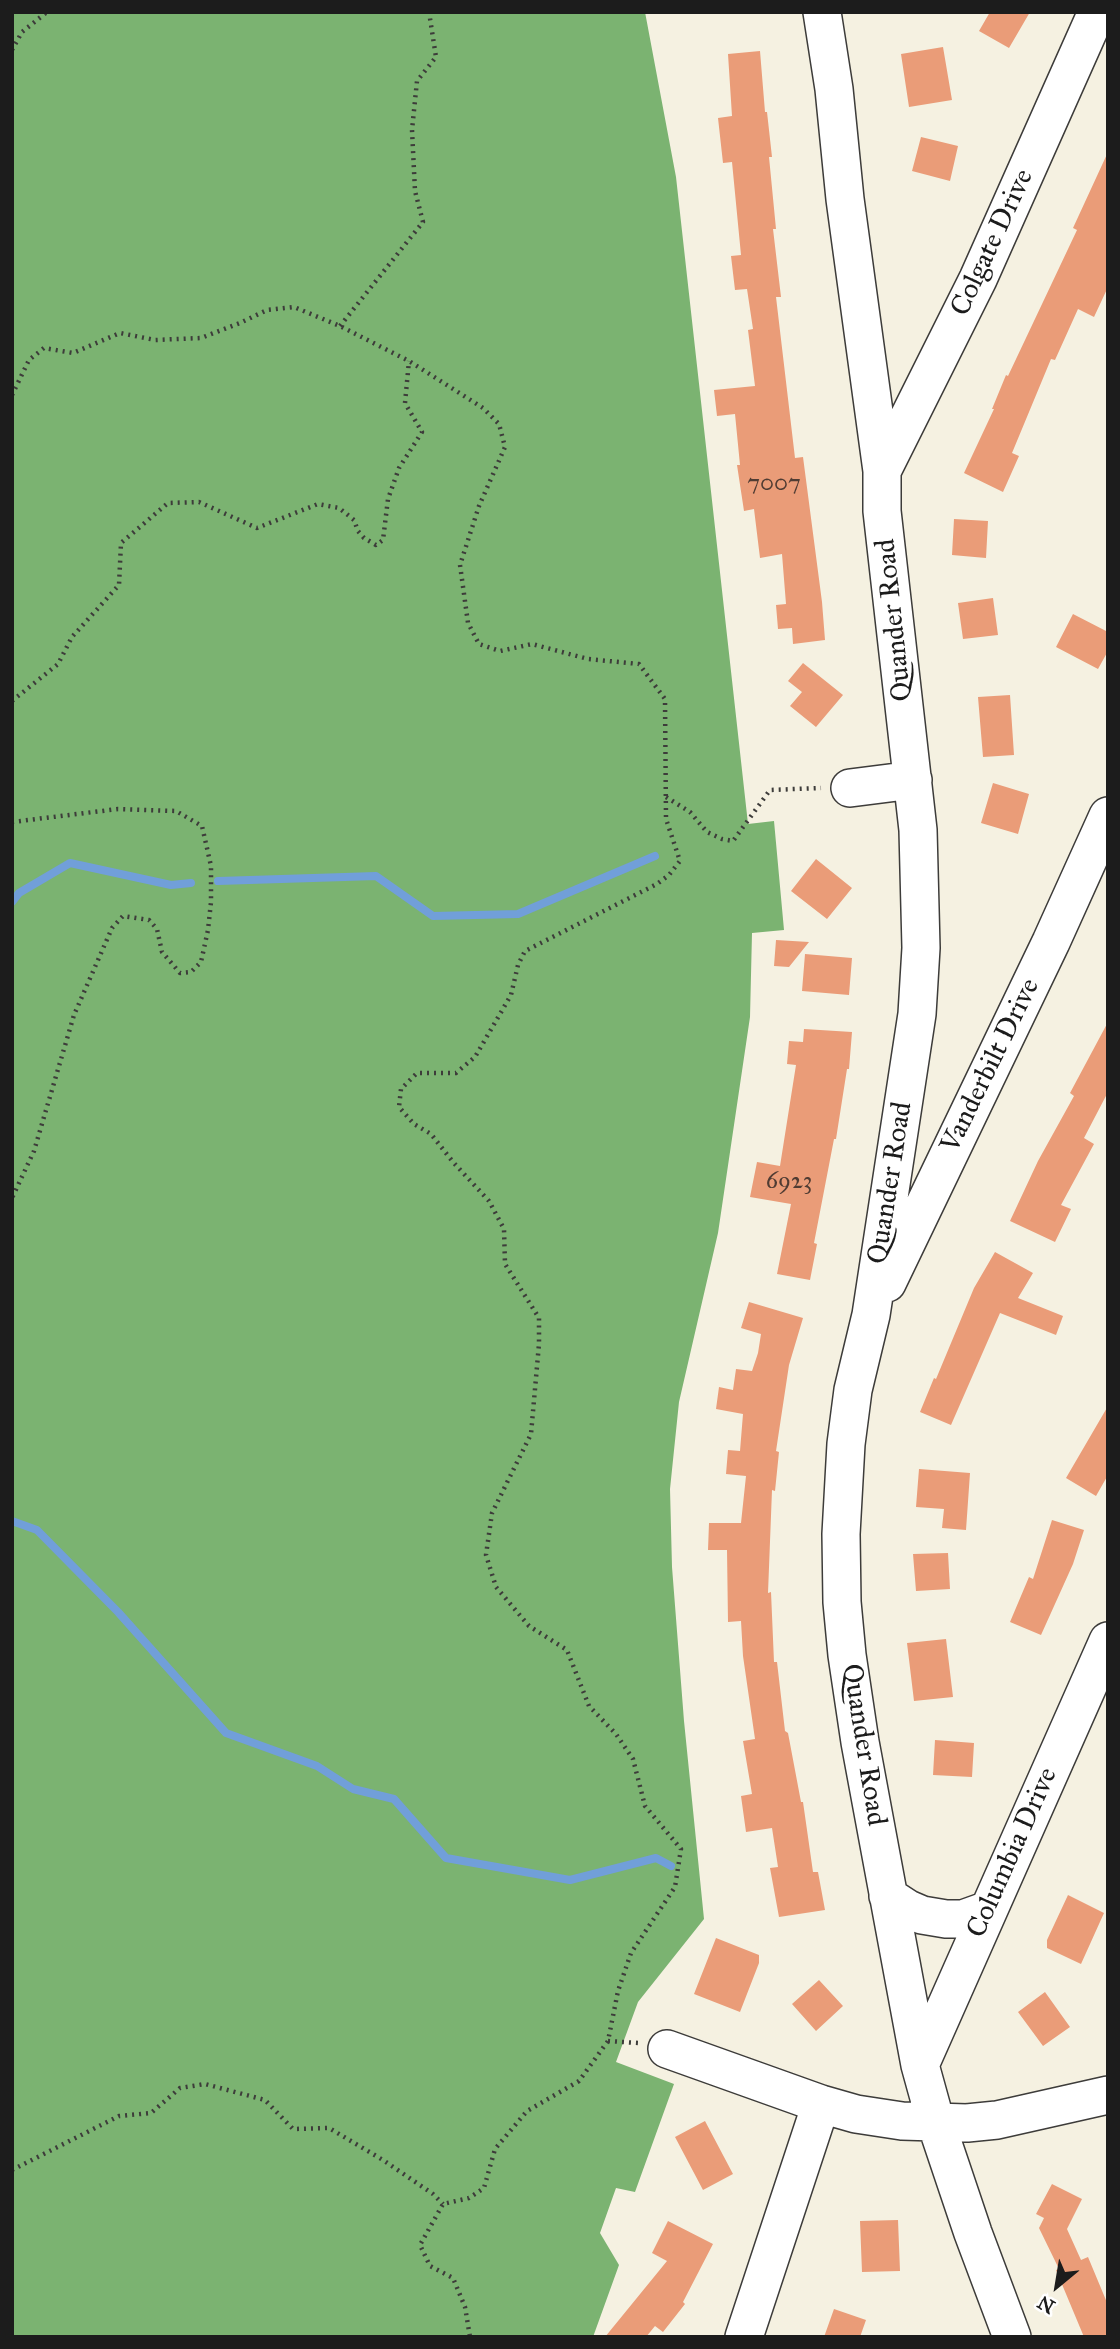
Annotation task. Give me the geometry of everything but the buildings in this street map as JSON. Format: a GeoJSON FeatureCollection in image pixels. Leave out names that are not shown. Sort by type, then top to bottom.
{"type":"FeatureCollection","features":[{"type":"Feature","properties":{"kind":"street","name":"Quander Road"},"geometry":{"type":"LineString","coordinates":[[822,12],[882,471],[882,511],[918,830],[920,921],[917,1014],[871,1315],[853,1390],[846,1444],[841,1534],[842,1602],[860,1742],[920,2065],[936,2123],[973,2233],[1012,2337]]}},
{"type":"Feature","properties":{"kind":"street","name":"Colgate Drive"},"geometry":{"type":"LineString","coordinates":[[882,471],[978,279],[1097,12]]}},
{"type":"Feature","properties":{"kind":"street"},"geometry":{"type":"LineString","coordinates":[[850,788],[913,780]]}},
{"type":"Feature","properties":{"kind":"street","name":"Vanderbilt Drive"},"geometry":{"type":"LineString","coordinates":[[871,1315],[1051,942],[1108,816]]}},
{"type":"Feature","properties":{"kind":"street","name":"Columbia Drive"},"geometry":{"type":"LineString","coordinates":[[920,2065],[1108,1641]]}},
{"type":"Feature","properties":{"kind":"street"},"geometry":{"type":"LineString","coordinates":[[888,1896],[922,1915],[946,1920],[963,1919],[988,1910]]}},
{"type":"Feature","properties":{"kind":"street"},"geometry":{"type":"LineString","coordinates":[[667,2049],[821,2104],[856,2114],[902,2120],[936,2123],[997,2120],[1108,2095]]}},
{"type":"Feature","properties":{"kind":"street"},"geometry":{"type":"LineString","coordinates":[[744,2337],[821,2104]]}},
{"type":"Feature","properties":{"kind":"path"},"geometry":{"type":"LineString","coordinates":[[12,50],[22,32],[47,12]]}},
{"type":"Feature","properties":{"kind":"path"},"geometry":{"type":"LineString","coordinates":[[340,326],[423,222],[415,191],[412,130],[417,81],[436,57],[429,12]]}},
{"type":"Feature","properties":{"kind":"path"},"geometry":{"type":"LineString","coordinates":[[12,395],[29,360],[44,348],[73,353],[120,333],[155,340],[201,338],[267,310],[294,307],[340,326],[409,361],[484,408],[499,424],[505,447],[479,506],[460,565],[468,623],[479,644],[500,651],[532,644],[588,659],[639,664],[665,699],[666,820],[680,861],[670,875],[526,951],[518,965],[511,995],[475,1057],[456,1073],[416,1073],[401,1089],[399,1107],[414,1124],[431,1134],[489,1201],[504,1229],[505,1264],[539,1318],[531,1434],[492,1513],[486,1555],[496,1587],[530,1626],[567,1650],[589,1706],[616,1734],[633,1759],[645,1806],[681,1849],[675,1887],[631,1952],[618,1991],[608,2041],[579,2081],[527,2111],[495,2149],[484,2188],[469,2198],[443,2204],[420,2245],[430,2266],[453,2278],[465,2307],[470,2337]]}},
{"type":"Feature","properties":{"kind":"path"},"geometry":{"type":"LineString","coordinates":[[12,701],[58,663],[72,637],[118,585],[121,543],[169,503],[199,502],[257,528],[318,504],[339,508],[354,520],[364,538],[376,545],[383,540],[388,499],[399,468],[422,432],[405,403],[409,361]]}},
{"type":"Feature","properties":{"kind":"path"},"geometry":{"type":"LineString","coordinates":[[666,797],[690,813],[707,832],[733,841],[770,790],[850,788]]}},
{"type":"Feature","properties":{"kind":"path"},"geometry":{"type":"LineString","coordinates":[[12,822],[118,809],[176,811],[202,826],[211,866],[211,902],[201,962],[191,972],[180,973],[162,952],[157,929],[149,920],[123,916],[113,928],[74,1015],[34,1151],[12,1198]]}},
{"type":"Feature","properties":{"kind":"path"},"geometry":{"type":"LineString","coordinates":[[12,2170],[119,2116],[151,2113],[180,2088],[205,2084],[265,2100],[293,2129],[329,2128],[383,2160],[433,2194],[443,2204]]}},
{"type":"Feature","properties":{"kind":"green space"},"geometry":{"type":"Polygon","coordinates":[[[12,12],[645,12],[676,177],[748,824],[774,821],[784,930],[752,933],[750,1017],[718,1233],[679,1402],[670,1489],[672,1567],[684,1721],[704,1919],[638,2002],[616,2062],[674,2084],[635,2192],[616,2188],[600,2233],[619,2265],[593,2337],[12,2337],[12,12]]]}},
{"type":"Feature","properties":{"kind":"waterway"},"geometry":{"type":"LineString","coordinates":[[218,881],[376,876],[433,916],[518,914],[655,856]]}},
{"type":"Feature","properties":{"kind":"waterway"},"geometry":{"type":"LineString","coordinates":[[12,902],[19,893],[70,863],[171,885],[191,883]]}},
{"type":"Feature","properties":{"kind":"waterway"},"geometry":{"type":"LineString","coordinates":[[12,1521],[37,1530],[118,1612],[226,1733],[317,1766],[353,1789],[394,1799],[446,1858],[570,1880],[656,1858],[671,1866]]}}]}
